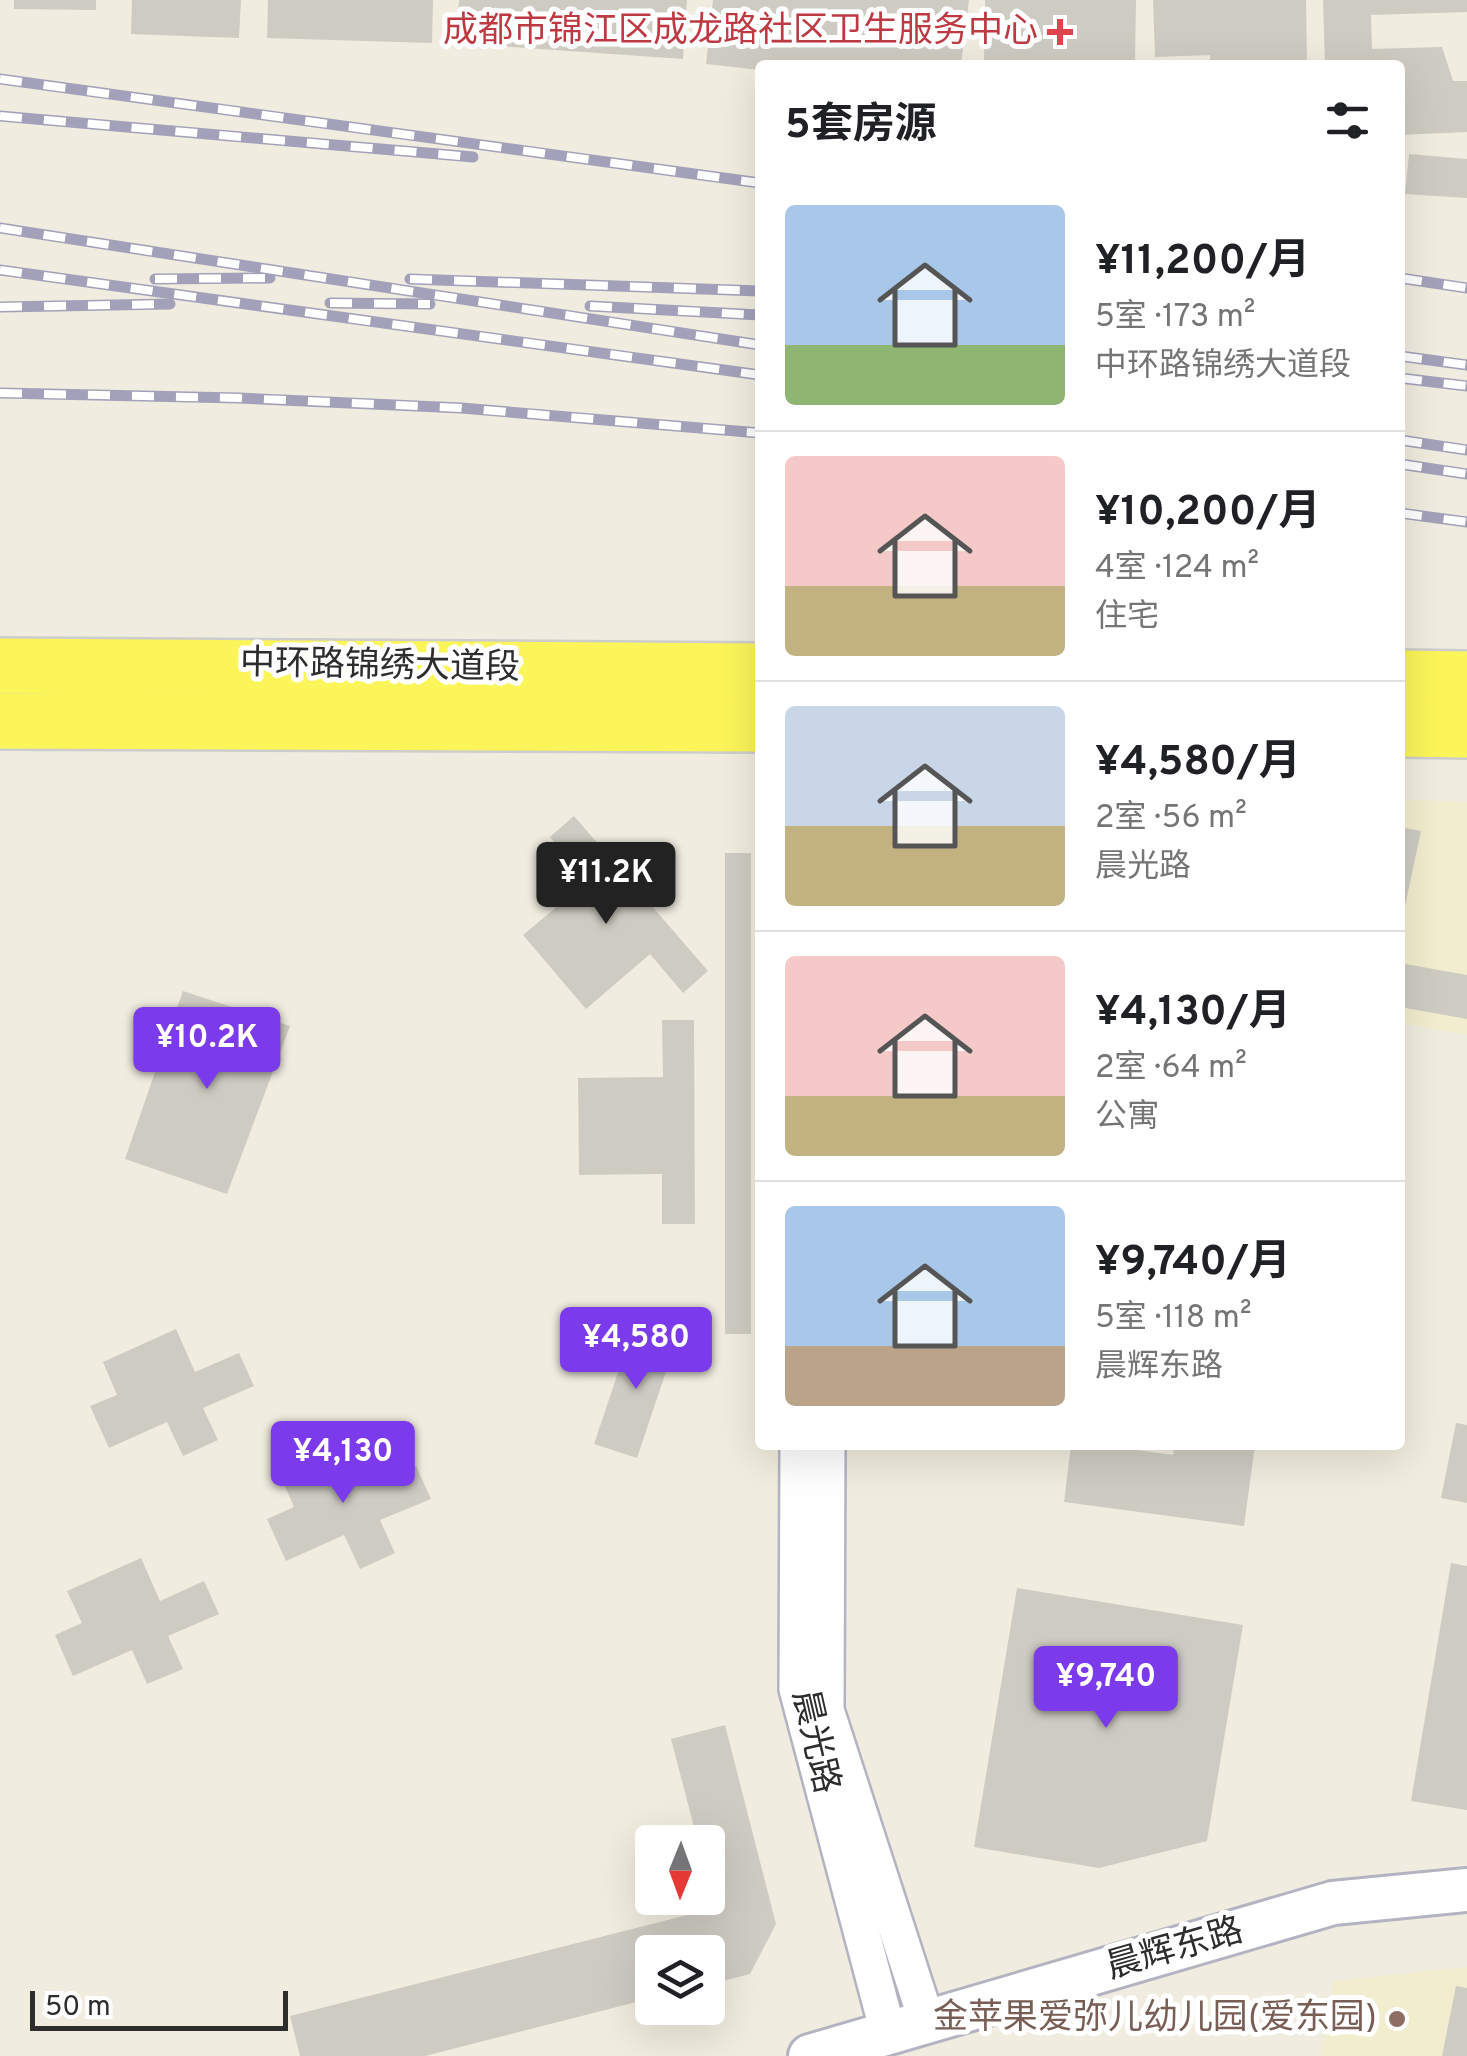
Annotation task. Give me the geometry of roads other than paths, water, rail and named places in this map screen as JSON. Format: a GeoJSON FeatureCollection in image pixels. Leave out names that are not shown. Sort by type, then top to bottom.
{"type":"FeatureCollection","features":[{"type":"Feature","properties":{"kind":"main road","name":"中环路锦绣大道段"},"geometry":{"type":"LineString","coordinates":[[0,666],[755,671]]}},
{"type":"Feature","properties":{"kind":"main road"},"geometry":{"type":"LineString","coordinates":[[1405,678],[1467,679]]}},
{"type":"Feature","properties":{"kind":"main road","name":"中环路锦绣大道段"},"geometry":{"type":"LineString","coordinates":[[0,721],[755,724]]}},
{"type":"Feature","properties":{"kind":"main road"},"geometry":{"type":"LineString","coordinates":[[1405,729],[1467,730]]}},
{"type":"Feature","properties":{"kind":"street","name":"晨光路"},"geometry":{"type":"LineString","coordinates":[[798,1450],[798,1689],[908,2027]]}},
{"type":"Feature","properties":{"kind":"street","name":"晨光路"},"geometry":{"type":"LineString","coordinates":[[826,1450],[826,1710],[908,2027]]}},
{"type":"Feature","properties":{"kind":"street","name":"晨辉东路"},"geometry":{"type":"LineString","coordinates":[[810,2056],[1333,1904],[1467,1890]]}},
{"type":"Feature","properties":{"kind":"railway"},"geometry":{"type":"LineString","coordinates":[[0,79],[755,182]]}},
{"type":"Feature","properties":{"kind":"railway"},"geometry":{"type":"LineString","coordinates":[[0,116],[473,157]]}},
{"type":"Feature","properties":{"kind":"railway"},"geometry":{"type":"LineString","coordinates":[[0,228],[755,344]]}},
{"type":"Feature","properties":{"kind":"railway"},"geometry":{"type":"LineString","coordinates":[[0,270],[755,374]]}},
{"type":"Feature","properties":{"kind":"railway"},"geometry":{"type":"LineString","coordinates":[[155,279],[270,278]]}},
{"type":"Feature","properties":{"kind":"railway"},"geometry":{"type":"LineString","coordinates":[[410,279],[755,291]]}},
{"type":"Feature","properties":{"kind":"railway"},"geometry":{"type":"LineString","coordinates":[[1405,279],[1467,288]]}},
{"type":"Feature","properties":{"kind":"railway"},"geometry":{"type":"LineString","coordinates":[[330,303],[430,304]]}},
{"type":"Feature","properties":{"kind":"railway"},"geometry":{"type":"LineString","coordinates":[[0,307],[170,304]]}},
{"type":"Feature","properties":{"kind":"railway"},"geometry":{"type":"LineString","coordinates":[[590,306],[755,315]]}},
{"type":"Feature","properties":{"kind":"railway"},"geometry":{"type":"LineString","coordinates":[[1405,357],[1467,365]]}},
{"type":"Feature","properties":{"kind":"railway"},"geometry":{"type":"LineString","coordinates":[[1405,379],[1467,386]]}},
{"type":"Feature","properties":{"kind":"railway"},"geometry":{"type":"LineString","coordinates":[[0,393],[461,408],[755,433]]}},
{"type":"Feature","properties":{"kind":"railway"},"geometry":{"type":"LineString","coordinates":[[1405,441],[1467,450]]}},
{"type":"Feature","properties":{"kind":"railway"},"geometry":{"type":"LineString","coordinates":[[1405,465],[1467,474]]}},
{"type":"Feature","properties":{"kind":"railway"},"geometry":{"type":"LineString","coordinates":[[1405,514],[1467,522]]}},
{"type":"Feature","properties":{"kind":"place","name":"成都市锦江区成龙路社区卫生服务中心"},"geometry":{"type":"Point","coordinates":[1060,32]}},
{"type":"Feature","properties":{"kind":"place","name":"金苹果爱弥儿幼儿园(爱东园)"},"geometry":{"type":"Point","coordinates":[1397,2019]}}]}
